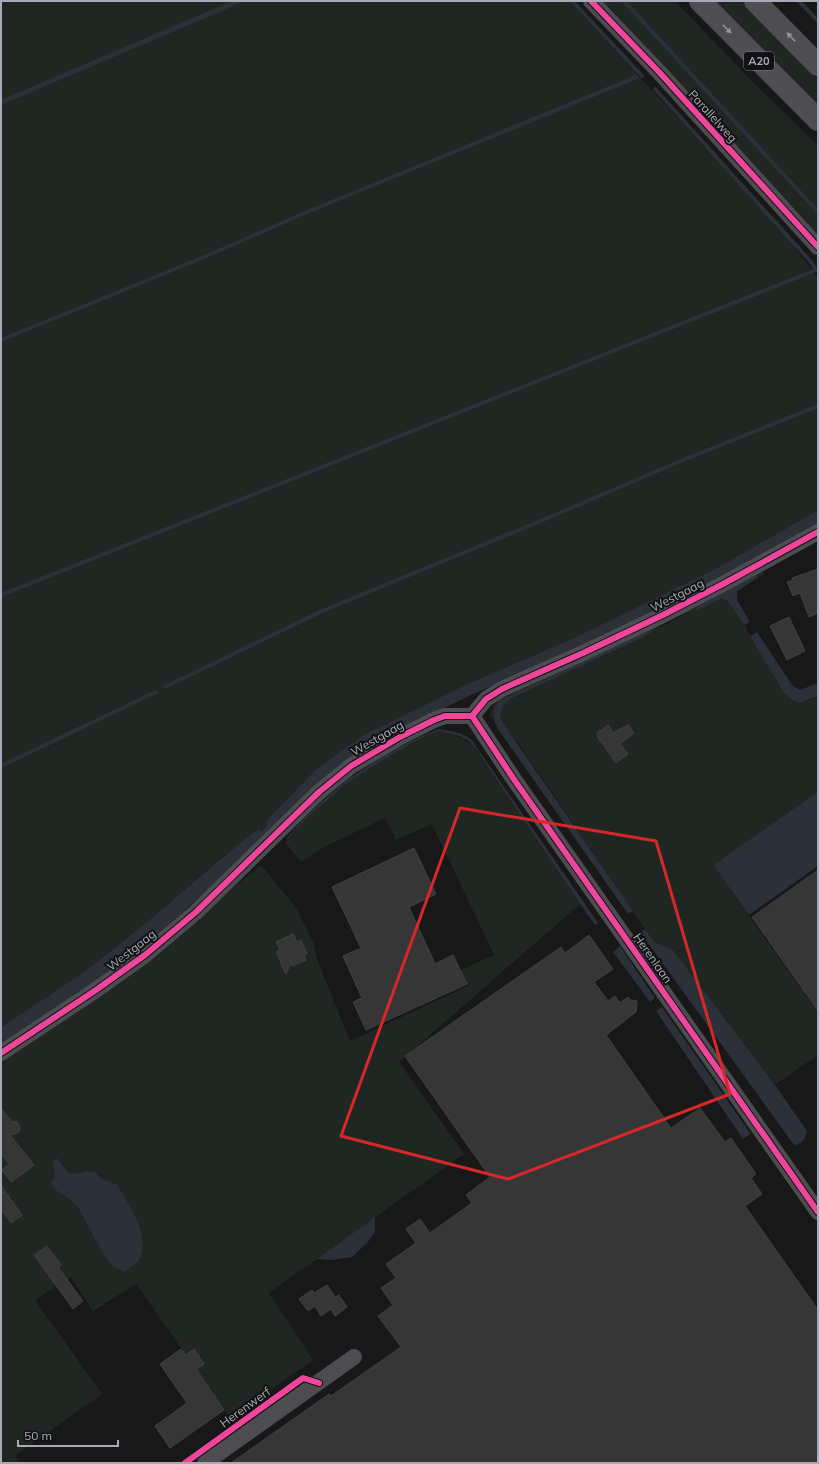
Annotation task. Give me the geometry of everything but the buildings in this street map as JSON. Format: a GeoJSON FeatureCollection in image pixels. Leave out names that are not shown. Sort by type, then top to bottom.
{"type":"FeatureCollection","features":[{"type":"Feature","properties":{"kind":"highway","name":"A20"},"geometry":{"type":"LineString","coordinates":[[700,1],[818,120]]}},
{"type":"Feature","properties":{"kind":"highway"},"geometry":{"type":"LineString","coordinates":[[755,1],[818,65]]}},
{"type":"Feature","properties":{"kind":"street","name":"Parallelweg"},"geometry":{"type":"LineString","coordinates":[[591,1],[660,73],[818,247]]}},
{"type":"Feature","properties":{"kind":"street","name":"Westgaag"},"geometry":{"type":"LineString","coordinates":[[1,1053],[96,990],[145,955],[196,912],[319,792],[350,766],[400,737],[434,720],[445,716],[472,716],[486,699],[502,689],[663,615],[818,532]]}},
{"type":"Feature","properties":{"kind":"street","name":"Herenlaan"},"geometry":{"type":"LineString","coordinates":[[472,716],[522,791],[818,1212]]}},
{"type":"Feature","properties":{"kind":"street","name":"Herenwerf"},"geometry":{"type":"LineString","coordinates":[[205,1463],[354,1357]]}},
{"type":"Feature","properties":{"kind":"highlighted area"},"geometry":{"type":"Polygon","coordinates":[[[460,808],[656,841],[730,1094],[508,1179],[341,1136],[460,808]]]}},
{"type":"Feature","properties":{"kind":"shaded area"},"geometry":{"type":"Polygon","coordinates":[[[1,1],[569,1],[780,228],[818,278],[818,510],[719,567],[576,637],[463,686],[364,735],[314,771],[265,822],[267,825],[227,853],[132,935],[75,978],[1,1027],[1,1]]]}},
{"type":"Feature","properties":{"kind":"shaded area"},"geometry":{"type":"Polygon","coordinates":[[[232,1],[245,1],[1,105],[1,100],[232,1]]]}},
{"type":"Feature","properties":{"kind":"shaded area"},"geometry":{"type":"Polygon","coordinates":[[[600,1],[675,1],[747,76],[818,146],[818,237],[600,1]]]}},
{"type":"Feature","properties":{"kind":"shaded area"},"geometry":{"type":"Polygon","coordinates":[[[711,1],[741,1],[818,79],[818,111],[711,1]]]}},
{"type":"Feature","properties":{"kind":"shaded area"},"geometry":{"type":"Polygon","coordinates":[[[634,74],[640,78],[307,214],[204,259],[1,342],[1,338],[202,256],[305,211],[631,77],[634,74]]]}},
{"type":"Feature","properties":{"kind":"shaded area"},"geometry":{"type":"Polygon","coordinates":[[[818,510],[818,524],[695,591],[405,727],[204,893],[163,930],[114,969],[1,1048],[1,1027],[87,969],[139,928],[258,829],[261,831],[267,825],[265,822],[314,771],[364,735],[463,686],[576,637],[719,567],[818,510]]]}},
{"type":"Feature","properties":{"kind":"shaded area"},"geometry":{"type":"Polygon","coordinates":[[[756,570],[765,573],[759,577],[757,574],[695,608],[696,611],[722,599],[727,600],[744,625],[784,693],[807,701],[818,696],[818,793],[713,865],[818,1013],[818,1055],[775,1085],[673,950],[655,942],[645,929],[521,747],[500,720],[500,712],[503,706],[514,697],[644,637],[654,630],[652,629],[500,700],[495,710],[494,720],[490,717],[492,708],[501,698],[508,693],[655,625],[660,627],[678,618],[692,604],[756,570]]]}},
{"type":"Feature","properties":{"kind":"shaded area"},"geometry":{"type":"Polygon","coordinates":[[[757,574],[759,577],[737,591],[737,600],[750,622],[744,625],[727,600],[721,599],[696,611],[695,608],[757,574]]]}},
{"type":"Feature","properties":{"kind":"shaded area"},"geometry":{"type":"Polygon","coordinates":[[[652,629],[654,630],[644,637],[514,697],[503,706],[501,712],[501,720],[633,911],[628,914],[498,729],[495,722],[494,711],[500,700],[652,629]]]}},
{"type":"Feature","properties":{"kind":"shaded area"},"geometry":{"type":"Polygon","coordinates":[[[757,632],[792,685],[800,690],[818,683],[818,696],[800,703],[792,700],[784,693],[750,636],[757,632]]]}},
{"type":"Feature","properties":{"kind":"shaded area"},"geometry":{"type":"Polygon","coordinates":[[[439,729],[460,733],[471,739],[598,923],[595,925],[580,904],[476,749],[469,741],[459,736],[439,731],[422,738],[388,757],[344,785],[286,839],[317,806],[349,779],[392,751],[439,729]]]}},
{"type":"Feature","properties":{"kind":"shaded area"},"geometry":{"type":"Polygon","coordinates":[[[439,731],[463,739],[476,749],[580,904],[399,1062],[464,1154],[269,1293],[313,1360],[230,1418],[136,1284],[93,1311],[71,1277],[35,1300],[102,1394],[15,1456],[19,1463],[1,1463],[1,1061],[74,1014],[138,966],[261,865],[296,908],[314,944],[318,962],[350,1041],[468,986],[461,970],[494,955],[432,824],[396,840],[385,818],[324,847],[301,862],[286,843],[287,839],[308,817],[345,784],[390,755],[439,731]],[[53,1161],[55,1177],[50,1183],[77,1205],[100,1248],[143,1245],[137,1221],[130,1205],[117,1184],[105,1182],[100,1175],[87,1171],[73,1174],[68,1172],[62,1164],[53,1161]]]}},
{"type":"Feature","properties":{"kind":"shaded area"},"geometry":{"type":"Polygon","coordinates":[[[818,792],[818,866],[749,915],[713,865],[818,792]]]}},
{"type":"Feature","properties":{"kind":"shaded area"},"geometry":{"type":"Polygon","coordinates":[[[645,929],[655,942],[673,950],[775,1085],[807,1131],[802,1142],[794,1145],[640,932],[645,929]]]}},
{"type":"Feature","properties":{"kind":"shaded area"},"geometry":{"type":"Polygon","coordinates":[[[620,946],[655,998],[650,1002],[613,952],[620,946]]]}},
{"type":"Feature","properties":{"kind":"shaded area"},"geometry":{"type":"Polygon","coordinates":[[[662,1007],[751,1134],[743,1139],[656,1011],[662,1007]]]}},
{"type":"Feature","properties":{"kind":"shaded area"},"geometry":{"type":"Polygon","coordinates":[[[57,1158],[68,1172],[73,1174],[87,1171],[95,1172],[105,1181],[117,1184],[127,1200],[140,1229],[143,1239],[143,1249],[139,1260],[124,1272],[112,1265],[100,1248],[78,1207],[70,1199],[57,1191],[50,1183],[55,1177],[53,1161],[57,1158]]]}},
{"type":"Feature","properties":{"kind":"shaded area"},"geometry":{"type":"Polygon","coordinates":[[[375,1217],[375,1232],[368,1242],[352,1257],[331,1260],[317,1259],[375,1217]]]}},
{"type":"Feature","properties":{"kind":"waterway"},"geometry":{"type":"LineString","coordinates":[[572,1],[642,76]]}},
{"type":"Feature","properties":{"kind":"waterway"},"geometry":{"type":"LineString","coordinates":[[624,1],[818,212]]}},
{"type":"Feature","properties":{"kind":"waterway"},"geometry":{"type":"LineString","coordinates":[[799,1],[818,21]]}},
{"type":"Feature","properties":{"kind":"waterway"},"geometry":{"type":"LineString","coordinates":[[1,595],[816,270],[811,262],[655,89]]}},
{"type":"Feature","properties":{"kind":"waterway"},"geometry":{"type":"LineString","coordinates":[[165,687],[322,611],[536,523],[683,460],[818,406]]}},
{"type":"Feature","properties":{"kind":"waterway"},"geometry":{"type":"LineString","coordinates":[[1,766],[156,692]]}},
{"type":"Feature","properties":{"kind":"cycle path"},"geometry":{"type":"LineString","coordinates":[[591,1],[660,73],[818,247]]}},
{"type":"Feature","properties":{"kind":"cycle path"},"geometry":{"type":"LineString","coordinates":[[472,716],[486,699],[502,689],[663,615],[818,532]]}},
{"type":"Feature","properties":{"kind":"cycle path"},"geometry":{"type":"LineString","coordinates":[[1,1053],[96,990],[145,955],[196,912],[319,792],[351,766],[400,737],[434,720],[445,716],[472,716]]}},
{"type":"Feature","properties":{"kind":"cycle path"},"geometry":{"type":"LineString","coordinates":[[472,716],[513,778],[818,1212]]}},
{"type":"Feature","properties":{"kind":"cycle path"},"geometry":{"type":"LineString","coordinates":[[185,1463],[303,1378],[319,1383]]}}]}
